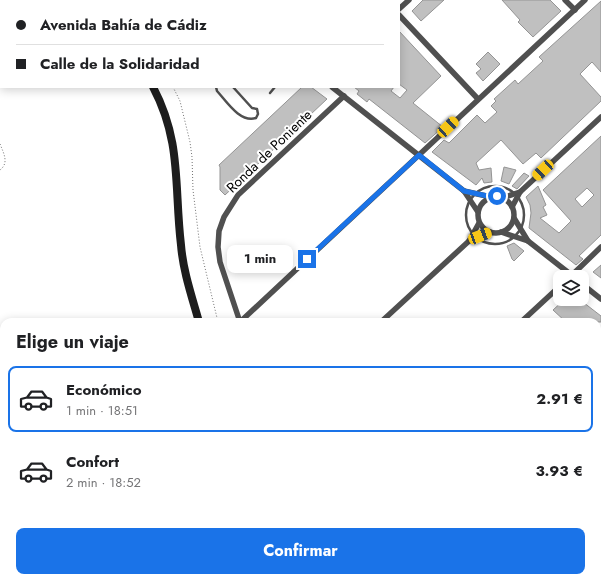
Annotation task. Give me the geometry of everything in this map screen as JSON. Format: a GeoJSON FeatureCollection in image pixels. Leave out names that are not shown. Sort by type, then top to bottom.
{"type":"FeatureCollection","features":[{"type":"Feature","properties":{"kind":"main road"},"geometry":{"type":"LineString","coordinates":[[154,88],[164,108],[172,134],[176,160],[181,246],[198,318]]}},
{"type":"Feature","properties":{"kind":"street"},"geometry":{"type":"LineString","coordinates":[[400,9],[409,0]]}},
{"type":"Feature","properties":{"kind":"street"},"geometry":{"type":"LineString","coordinates":[[565,0],[575,10]]}},
{"type":"Feature","properties":{"kind":"street"},"geometry":{"type":"LineString","coordinates":[[244,318],[585,0]]}},
{"type":"Feature","properties":{"kind":"street"},"geometry":{"type":"LineString","coordinates":[[400,16],[478,100]]}},
{"type":"Feature","properties":{"kind":"street"},"geometry":{"type":"LineString","coordinates":[[333,88],[464,191],[478,212],[480,223],[490,232]]}},
{"type":"Feature","properties":{"kind":"street","name":"Ronda de Poniente"},"geometry":{"type":"LineString","coordinates":[[239,318],[220,262],[218,247],[219,231],[224,216],[238,195],[344,96]]}},
{"type":"Feature","properties":{"kind":"street"},"geometry":{"type":"LineString","coordinates":[[512,207],[518,194],[601,117]]}},
{"type":"Feature","properties":{"kind":"street"},"geometry":{"type":"LineString","coordinates":[[464,191],[507,200],[512,207],[514,218],[528,241],[564,270]]}},
{"type":"Feature","properties":{"kind":"street"},"geometry":{"type":"LineString","coordinates":[[502,198],[518,194]]}},
{"type":"Feature","properties":{"kind":"street"},"geometry":{"type":"LineString","coordinates":[[478,212],[483,202],[492,197]]}},
{"type":"Feature","properties":{"kind":"street"},"geometry":{"type":"LineString","coordinates":[[501,232],[511,225],[514,218]]}},
{"type":"Feature","properties":{"kind":"street"},"geometry":{"type":"LineString","coordinates":[[475,236],[480,223]]}},
{"type":"Feature","properties":{"kind":"street"},"geometry":{"type":"LineString","coordinates":[[385,318],[475,236],[490,232],[501,232],[528,241]]}},
{"type":"Feature","properties":{"kind":"street"},"geometry":{"type":"LineString","coordinates":[[577,270],[601,248]]}},
{"type":"Feature","properties":{"kind":"street"},"geometry":{"type":"LineString","coordinates":[[589,290],[601,299]]}},
{"type":"Feature","properties":{"kind":"street"},"geometry":{"type":"LineString","coordinates":[[525,318],[553,292]]}},
{"type":"Feature","properties":{"kind":"lane"},"geometry":{"type":"LineString","coordinates":[[216,88],[217,91],[241,117],[251,120],[256,118],[258,116],[257,108],[252,108],[234,88]]}},
{"type":"Feature","properties":{"kind":"lane"},"geometry":{"type":"LineString","coordinates":[[270,93],[274,88]]}},
{"type":"Feature","properties":{"kind":"lane"},"geometry":{"type":"LineString","coordinates":[[494,185],[506,188],[518,194],[525,212],[521,229],[514,237],[507,242],[498,244],[484,242],[475,236],[466,219],[466,210],[470,200],[475,194],[485,187],[494,185]]}},
{"type":"Feature","properties":{"kind":"path"},"geometry":{"type":"LineString","coordinates":[[174,88],[180,101],[191,150],[197,228],[200,247],[217,318]]}},
{"type":"Feature","properties":{"kind":"path"},"geometry":{"type":"LineString","coordinates":[[0,144],[6,162],[0,170]]}},
{"type":"Feature","properties":{"kind":"building"},"geometry":{"type":"Polygon","coordinates":[[[423,0],[444,0],[421,21],[412,11],[423,0]]]}},
{"type":"Feature","properties":{"kind":"building"},"geometry":{"type":"Polygon","coordinates":[[[502,0],[550,0],[561,11],[533,37],[518,22],[520,20],[502,0]]]}},
{"type":"Feature","properties":{"kind":"building"},"geometry":{"type":"Polygon","coordinates":[[[601,1],[601,72],[592,62],[580,74],[601,97],[601,101],[541,158],[536,153],[523,164],[501,140],[476,163],[479,170],[491,168],[492,182],[484,183],[482,178],[476,185],[432,152],[444,140],[449,143],[477,115],[485,123],[497,112],[491,106],[496,101],[494,99],[515,80],[518,84],[543,61],[539,57],[601,1]]]}},
{"type":"Feature","properties":{"kind":"building"},"geometry":{"type":"Polygon","coordinates":[[[400,32],[441,76],[413,103],[443,127],[425,143],[369,99],[367,102],[357,94],[359,91],[355,88],[393,88],[391,91],[400,98],[407,90],[400,85],[400,32]]]}},
{"type":"Feature","properties":{"kind":"building"},"geometry":{"type":"Polygon","coordinates":[[[488,52],[500,64],[483,81],[476,73],[481,69],[476,64],[488,52]]]}},
{"type":"Feature","properties":{"kind":"building"},"geometry":{"type":"Polygon","coordinates":[[[301,88],[312,88],[327,99],[225,195],[220,190],[219,165],[301,88]]]}},
{"type":"Feature","properties":{"kind":"building"},"geometry":{"type":"Polygon","coordinates":[[[601,136],[601,235],[579,256],[583,259],[576,265],[529,228],[531,213],[530,205],[526,197],[538,186],[546,205],[543,207],[547,215],[540,218],[559,233],[571,221],[543,190],[601,136]],[[587,188],[575,199],[582,207],[594,195],[587,188]]]}},
{"type":"Feature","properties":{"kind":"building"},"geometry":{"type":"Polygon","coordinates":[[[504,167],[516,170],[509,184],[501,181],[504,167]]]}},
{"type":"Feature","properties":{"kind":"building"},"geometry":{"type":"Polygon","coordinates":[[[524,173],[529,176],[517,189],[512,186],[524,173]]]}},
{"type":"Feature","properties":{"kind":"building"},"geometry":{"type":"Polygon","coordinates":[[[514,243],[524,251],[514,261],[507,246],[514,243]]]}},
{"type":"Feature","properties":{"kind":"building"},"geometry":{"type":"Polygon","coordinates":[[[601,265],[601,278],[593,272],[601,265]]]}},
{"type":"Feature","properties":{"kind":"building"},"geometry":{"type":"Polygon","coordinates":[[[557,306],[588,306],[601,316],[601,318],[562,318],[553,310],[557,306]]]}},
{"type":"Feature","properties":{"kind":"route"},"geometry":{"type":"LineString","coordinates":[[307,259],[419,155],[464,191],[492,197],[497,196]]}}]}
